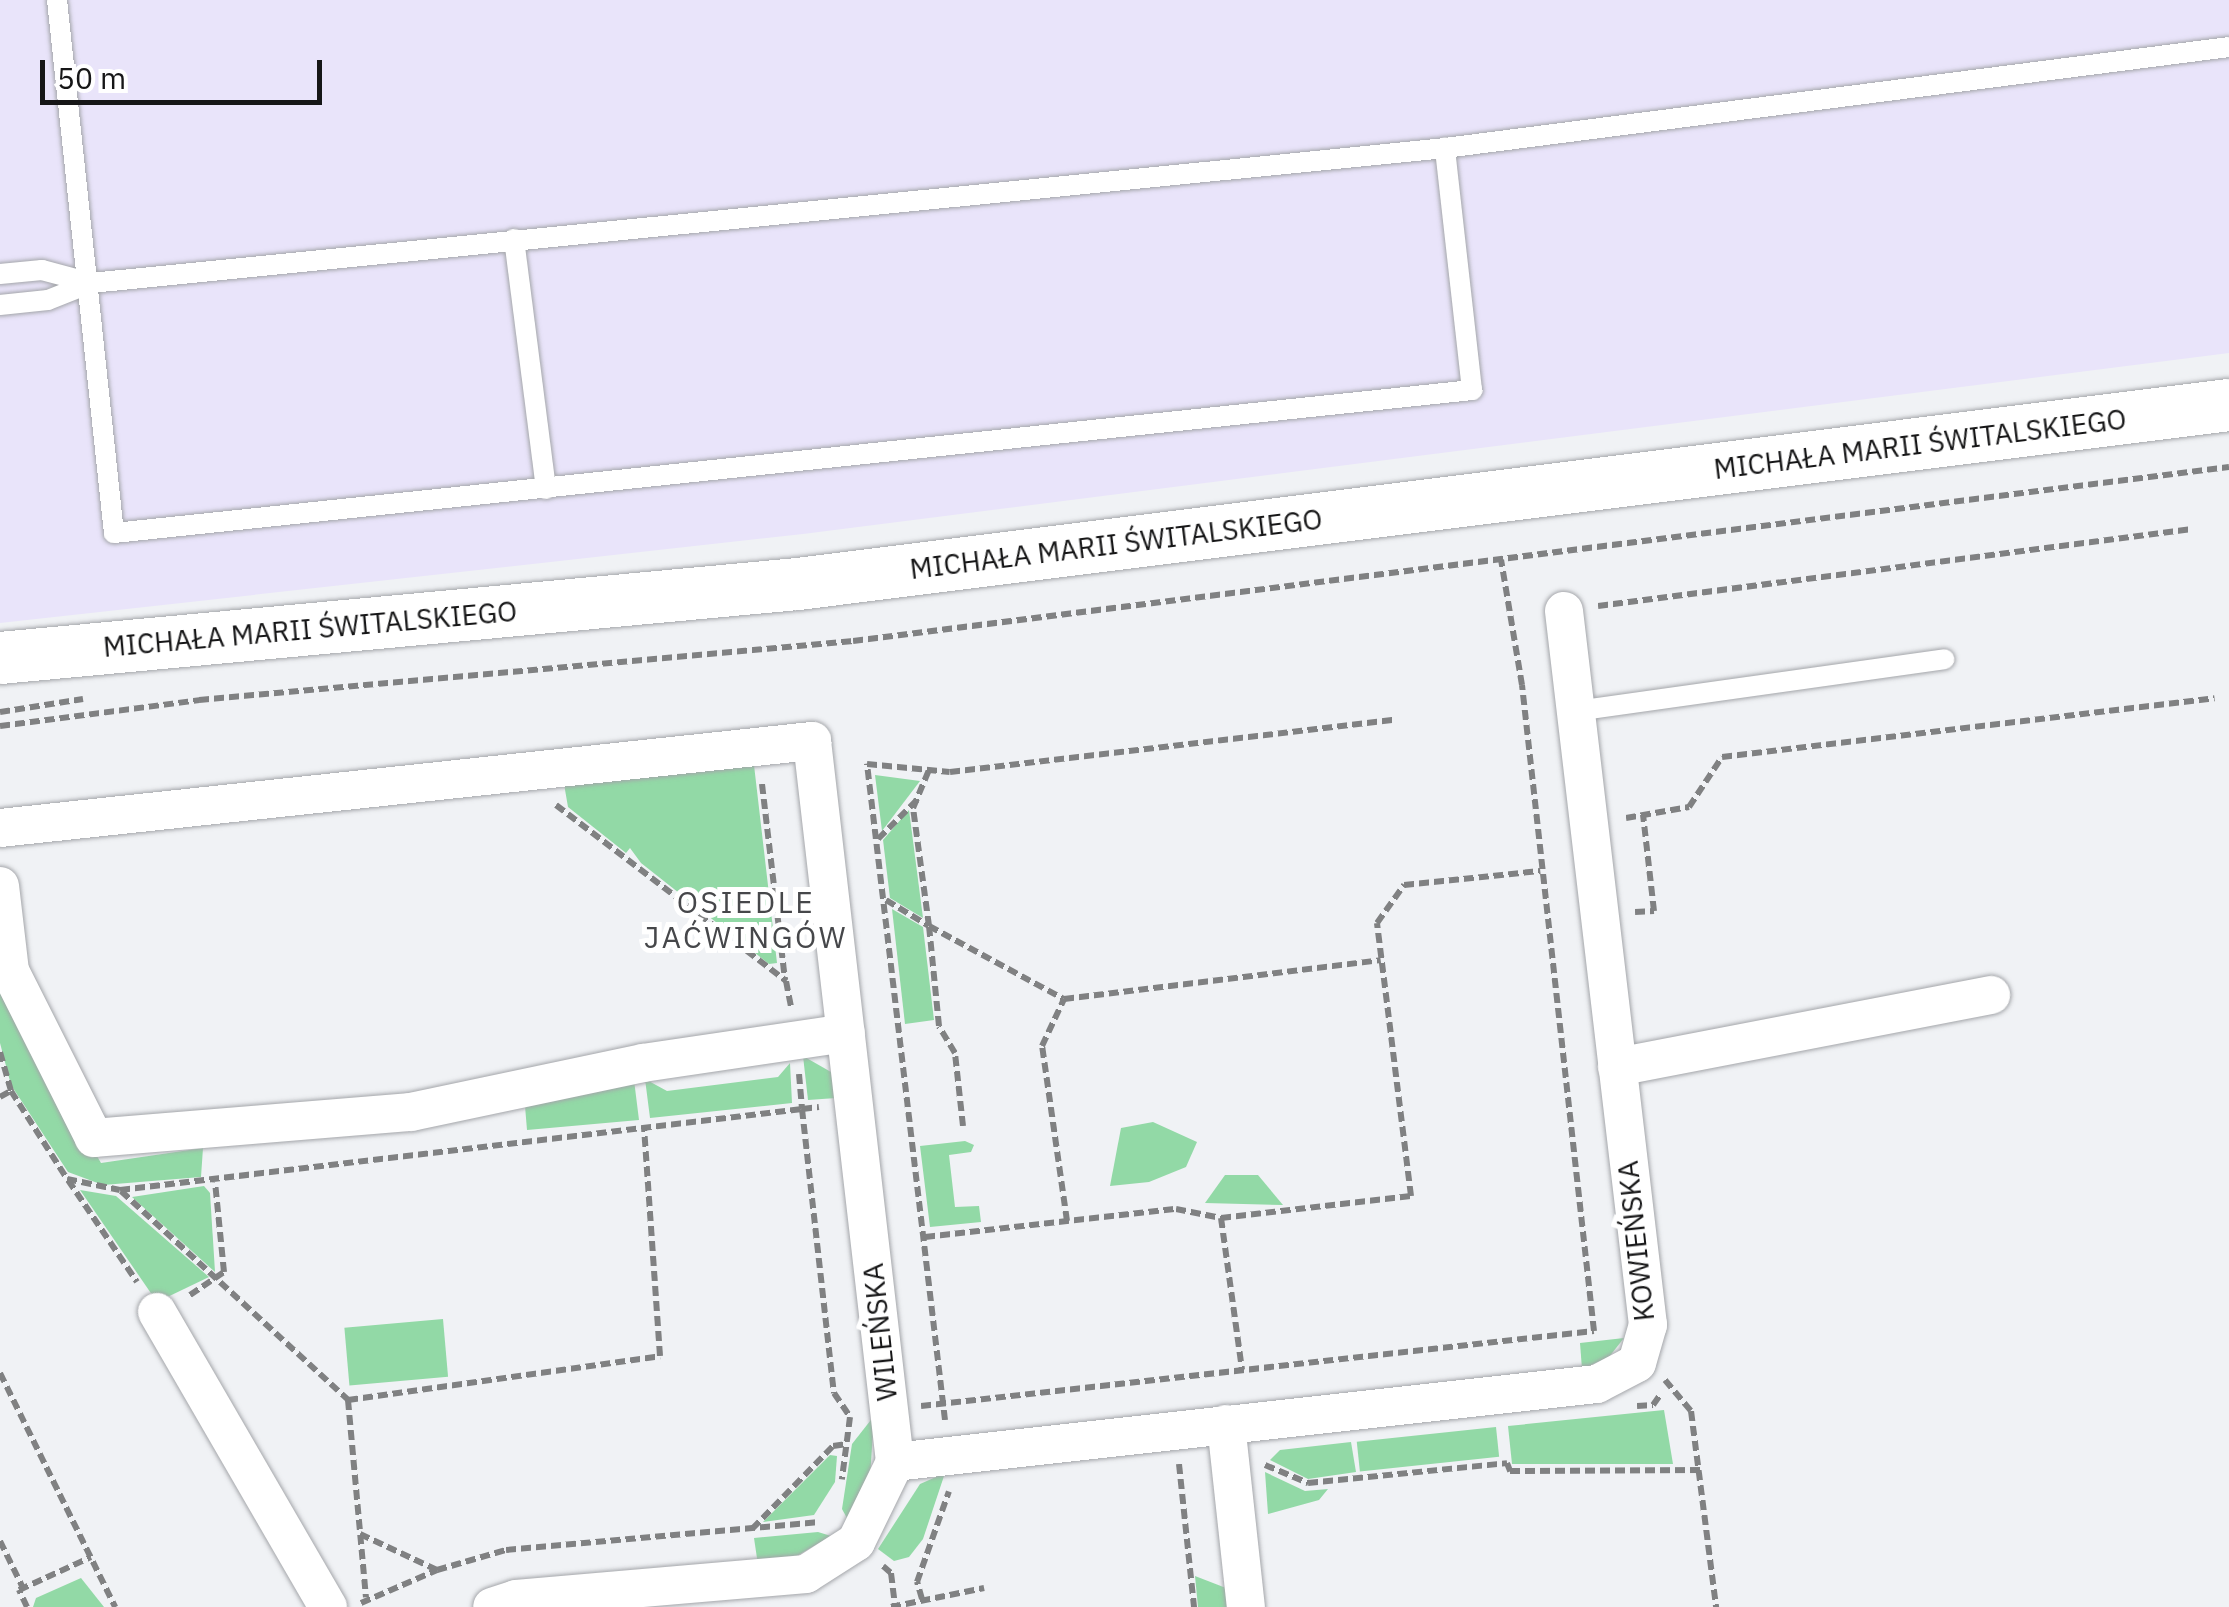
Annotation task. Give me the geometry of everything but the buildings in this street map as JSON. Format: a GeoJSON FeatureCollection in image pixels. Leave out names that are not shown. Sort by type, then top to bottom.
{"type":"FeatureCollection","features":[{"type":"Feature","properties":{"kind":"main road","name":"MICHAŁA MARII ŚWITALSKIEGO"},"geometry":{"type":"LineString","coordinates":[[0,658],[798,584],[2229,405]]}},
{"type":"Feature","properties":{"kind":"street","name":"KOWIEŃSKA"},"geometry":{"type":"LineString","coordinates":[[895,1462],[1228,1436],[1597,1384],[1637,1362],[1648,1325],[1564,610]]}},
{"type":"Feature","properties":{"kind":"street","name":"WILEŃSKA"},"geometry":{"type":"LineString","coordinates":[[758,747],[812,741],[895,1462]]}},
{"type":"Feature","properties":{"kind":"street"},"geometry":{"type":"LineString","coordinates":[[0,828],[758,747]]}},
{"type":"Feature","properties":{"kind":"street"},"geometry":{"type":"LineString","coordinates":[[0,886],[10,971],[94,1138],[411,1112],[643,1063],[846,1033]]}},
{"type":"Feature","properties":{"kind":"street"},"geometry":{"type":"LineString","coordinates":[[1617,1067],[1991,995]]}},
{"type":"Feature","properties":{"kind":"street"},"geometry":{"type":"LineString","coordinates":[[157,1312],[328,1607]]}},
{"type":"Feature","properties":{"kind":"street"},"geometry":{"type":"LineString","coordinates":[[1228,1436],[1246,1607]]}},
{"type":"Feature","properties":{"kind":"street"},"geometry":{"type":"LineString","coordinates":[[492,1607],[516,1599],[810,1590],[856,1542],[895,1462]]}},
{"type":"Feature","properties":{"kind":"lane"},"geometry":{"type":"LineString","coordinates":[[57,0],[91,283],[114,533],[1472,390],[1446,148]]}},
{"type":"Feature","properties":{"kind":"lane"},"geometry":{"type":"LineString","coordinates":[[0,305],[48,300],[91,283],[1446,148],[2229,47]]}},
{"type":"Feature","properties":{"kind":"lane"},"geometry":{"type":"LineString","coordinates":[[514,238],[546,489]]}},
{"type":"Feature","properties":{"kind":"lane"},"geometry":{"type":"LineString","coordinates":[[0,274],[42,270],[91,283]]}},
{"type":"Feature","properties":{"kind":"lane"},"geometry":{"type":"LineString","coordinates":[[1576,711],[1944,659]]}},
{"type":"Feature","properties":{"kind":"path"},"geometry":{"type":"LineString","coordinates":[[0,726],[199,700],[747,653],[2229,467]]}},
{"type":"Feature","properties":{"kind":"path"},"geometry":{"type":"LineString","coordinates":[[1564,610],[2192,529]]}},
{"type":"Feature","properties":{"kind":"path"},"geometry":{"type":"LineString","coordinates":[[850,1418],[889,1408],[1594,1331],[1522,685],[1501,560]]}},
{"type":"Feature","properties":{"kind":"path"},"geometry":{"type":"LineString","coordinates":[[1591,824],[1689,808],[1722,757],[2214,698]]}},
{"type":"Feature","properties":{"kind":"path"},"geometry":{"type":"LineString","coordinates":[[0,712],[28,708]]}},
{"type":"Feature","properties":{"kind":"path"},"geometry":{"type":"LineString","coordinates":[[922,1599],[917,1582],[952,1481],[951,1456],[867,764],[929,770],[1394,720]]}},
{"type":"Feature","properties":{"kind":"path"},"geometry":{"type":"LineString","coordinates":[[758,747],[786,981],[797,1040],[834,1393],[850,1418],[838,1491]]}},
{"type":"Feature","properties":{"kind":"path"},"geometry":{"type":"LineString","coordinates":[[550,769],[556,808],[786,981]]}},
{"type":"Feature","properties":{"kind":"path"},"geometry":{"type":"LineString","coordinates":[[929,770],[913,808],[939,1026],[956,1052],[963,1126]]}},
{"type":"Feature","properties":{"kind":"path"},"geometry":{"type":"LineString","coordinates":[[877,840],[918,799]]}},
{"type":"Feature","properties":{"kind":"path"},"geometry":{"type":"LineString","coordinates":[[925,1237],[1176,1210],[1221,1218],[1411,1196],[1376,924],[1404,885],[1540,871]]}},
{"type":"Feature","properties":{"kind":"path"},"geometry":{"type":"LineString","coordinates":[[885,899],[1064,999],[1381,960]]}},
{"type":"Feature","properties":{"kind":"path"},"geometry":{"type":"LineString","coordinates":[[1064,999],[1042,1046],[1067,1221]]}},
{"type":"Feature","properties":{"kind":"path"},"geometry":{"type":"LineString","coordinates":[[0,1052],[11,1092]]}},
{"type":"Feature","properties":{"kind":"path"},"geometry":{"type":"LineString","coordinates":[[569,1138],[909,1097]]}},
{"type":"Feature","properties":{"kind":"path"},"geometry":{"type":"LineString","coordinates":[[348,1400],[660,1356],[644,1129]]}},
{"type":"Feature","properties":{"kind":"path"},"geometry":{"type":"LineString","coordinates":[[67,1180],[157,1312],[218,1281],[224,1272],[215,1182]]}},
{"type":"Feature","properties":{"kind":"path"},"geometry":{"type":"LineString","coordinates":[[120,1190],[348,1400],[367,1600]]}},
{"type":"Feature","properties":{"kind":"path"},"geometry":{"type":"LineString","coordinates":[[1221,1218],[1242,1370]]}},
{"type":"Feature","properties":{"kind":"path"},"geometry":{"type":"LineString","coordinates":[[1637,1362],[1670,1382],[1692,1411],[1704,1470],[1716,1607]]}},
{"type":"Feature","properties":{"kind":"path"},"geometry":{"type":"LineString","coordinates":[[0,1373],[115,1607]]}},
{"type":"Feature","properties":{"kind":"path"},"geometry":{"type":"LineString","coordinates":[[1194,1607],[1178,1453],[1228,1436],[1273,1445],[1260,1463],[1308,1483],[1507,1463],[1510,1471],[1704,1470]]}},
{"type":"Feature","properties":{"kind":"path"},"geometry":{"type":"LineString","coordinates":[[752,1529],[833,1446],[846,1444]]}},
{"type":"Feature","properties":{"kind":"path"},"geometry":{"type":"LineString","coordinates":[[358,1533],[437,1570]]}},
{"type":"Feature","properties":{"kind":"path"},"geometry":{"type":"LineString","coordinates":[[0,1542],[24,1588],[28,1607]]}},
{"type":"Feature","properties":{"kind":"path"},"geometry":{"type":"LineString","coordinates":[[24,1588],[91,1558]]}},
{"type":"Feature","properties":{"kind":"path"},"geometry":{"type":"LineString","coordinates":[[891,1607],[984,1588]]}},
{"type":"Feature","properties":{"kind":"shaded area"},"geometry":{"type":"Polygon","coordinates":[[[0,0],[2229,0],[2229,353],[803,534],[0,623],[0,0]]]}},
{"type":"Feature","properties":{"kind":"green space"},"geometry":{"type":"Polygon","coordinates":[[[754,765],[777,963],[769,964],[641,863],[630,848],[626,853],[568,807],[564,784],[754,765]]]}},
{"type":"Feature","properties":{"kind":"green space"},"geometry":{"type":"Polygon","coordinates":[[[875,775],[920,781],[882,831],[875,775]]]}},
{"type":"Feature","properties":{"kind":"green space"},"geometry":{"type":"Polygon","coordinates":[[[909,810],[923,918],[890,898],[883,840],[909,810]]]}},
{"type":"Feature","properties":{"kind":"green space"},"geometry":{"type":"Polygon","coordinates":[[[0,895],[72,1113],[101,1163],[203,1148],[201,1177],[103,1185],[68,1172],[11,1085],[0,1043],[0,895]]]}},
{"type":"Feature","properties":{"kind":"green space"},"geometry":{"type":"Polygon","coordinates":[[[892,909],[923,927],[934,1020],[905,1024],[892,909]]]}},
{"type":"Feature","properties":{"kind":"green space"},"geometry":{"type":"Polygon","coordinates":[[[803,1056],[831,1072],[836,1098],[808,1100],[803,1056]]]}},
{"type":"Feature","properties":{"kind":"green space"},"geometry":{"type":"Polygon","coordinates":[[[790,1063],[792,1103],[650,1118],[645,1079],[667,1091],[778,1077],[790,1063]]]}},
{"type":"Feature","properties":{"kind":"green space"},"geometry":{"type":"Polygon","coordinates":[[[634,1080],[639,1120],[527,1130],[525,1106],[634,1080]]]}},
{"type":"Feature","properties":{"kind":"green space"},"geometry":{"type":"Polygon","coordinates":[[[1153,1122],[1197,1142],[1186,1167],[1149,1182],[1110,1186],[1121,1128],[1153,1122]]]}},
{"type":"Feature","properties":{"kind":"green space"},"geometry":{"type":"Polygon","coordinates":[[[965,1141],[974,1145],[971,1152],[949,1155],[955,1207],[979,1206],[981,1222],[930,1227],[920,1146],[965,1141]]]}},
{"type":"Feature","properties":{"kind":"green space"},"geometry":{"type":"Polygon","coordinates":[[[1225,1175],[1258,1175],[1283,1205],[1205,1203],[1225,1175]]]}},
{"type":"Feature","properties":{"kind":"green space"},"geometry":{"type":"Polygon","coordinates":[[[204,1186],[210,1193],[215,1272],[132,1197],[204,1186]]]}},
{"type":"Feature","properties":{"kind":"green space"},"geometry":{"type":"Polygon","coordinates":[[[80,1190],[116,1196],[209,1277],[157,1302],[80,1190]]]}},
{"type":"Feature","properties":{"kind":"green space"},"geometry":{"type":"Polygon","coordinates":[[[443,1319],[448,1377],[349,1385],[344,1328],[443,1319]]]}},
{"type":"Feature","properties":{"kind":"green space"},"geometry":{"type":"Polygon","coordinates":[[[1624,1338],[1609,1357],[1582,1369],[1580,1343],[1624,1338]]]}},
{"type":"Feature","properties":{"kind":"green space"},"geometry":{"type":"Polygon","coordinates":[[[1664,1410],[1673,1464],[1512,1464],[1508,1426],[1664,1410]]]}},
{"type":"Feature","properties":{"kind":"green space"},"geometry":{"type":"Polygon","coordinates":[[[874,1416],[870,1478],[848,1520],[842,1509],[852,1444],[874,1416]]]}},
{"type":"Feature","properties":{"kind":"green space"},"geometry":{"type":"Polygon","coordinates":[[[1496,1427],[1499,1457],[1360,1471],[1357,1442],[1496,1427]]]}},
{"type":"Feature","properties":{"kind":"green space"},"geometry":{"type":"Polygon","coordinates":[[[1351,1442],[1356,1472],[1308,1479],[1270,1460],[1280,1450],[1351,1442]]]}},
{"type":"Feature","properties":{"kind":"green space"},"geometry":{"type":"Polygon","coordinates":[[[830,1455],[837,1456],[835,1482],[814,1515],[763,1522],[830,1455]]]}},
{"type":"Feature","properties":{"kind":"green space"},"geometry":{"type":"Polygon","coordinates":[[[1265,1472],[1305,1491],[1328,1489],[1319,1500],[1268,1514],[1265,1472]]]}},
{"type":"Feature","properties":{"kind":"green space"},"geometry":{"type":"Polygon","coordinates":[[[945,1473],[923,1539],[909,1557],[894,1561],[878,1549],[920,1484],[945,1473]]]}},
{"type":"Feature","properties":{"kind":"green space"},"geometry":{"type":"Polygon","coordinates":[[[818,1532],[831,1536],[795,1557],[758,1565],[754,1538],[818,1532]]]}},
{"type":"Feature","properties":{"kind":"green space"},"geometry":{"type":"Polygon","coordinates":[[[1195,1576],[1226,1588],[1231,1607],[1198,1607],[1195,1576]]]}},
{"type":"Feature","properties":{"kind":"green space"},"geometry":{"type":"Polygon","coordinates":[[[81,1578],[104,1607],[33,1607],[36,1598],[81,1578]]]}},
{"type":"Feature","properties":{"kind":"district","name":"OSIEDLE JAĆWINGÓW"},"geometry":{"type":"Point","coordinates":[746,919]}}]}
